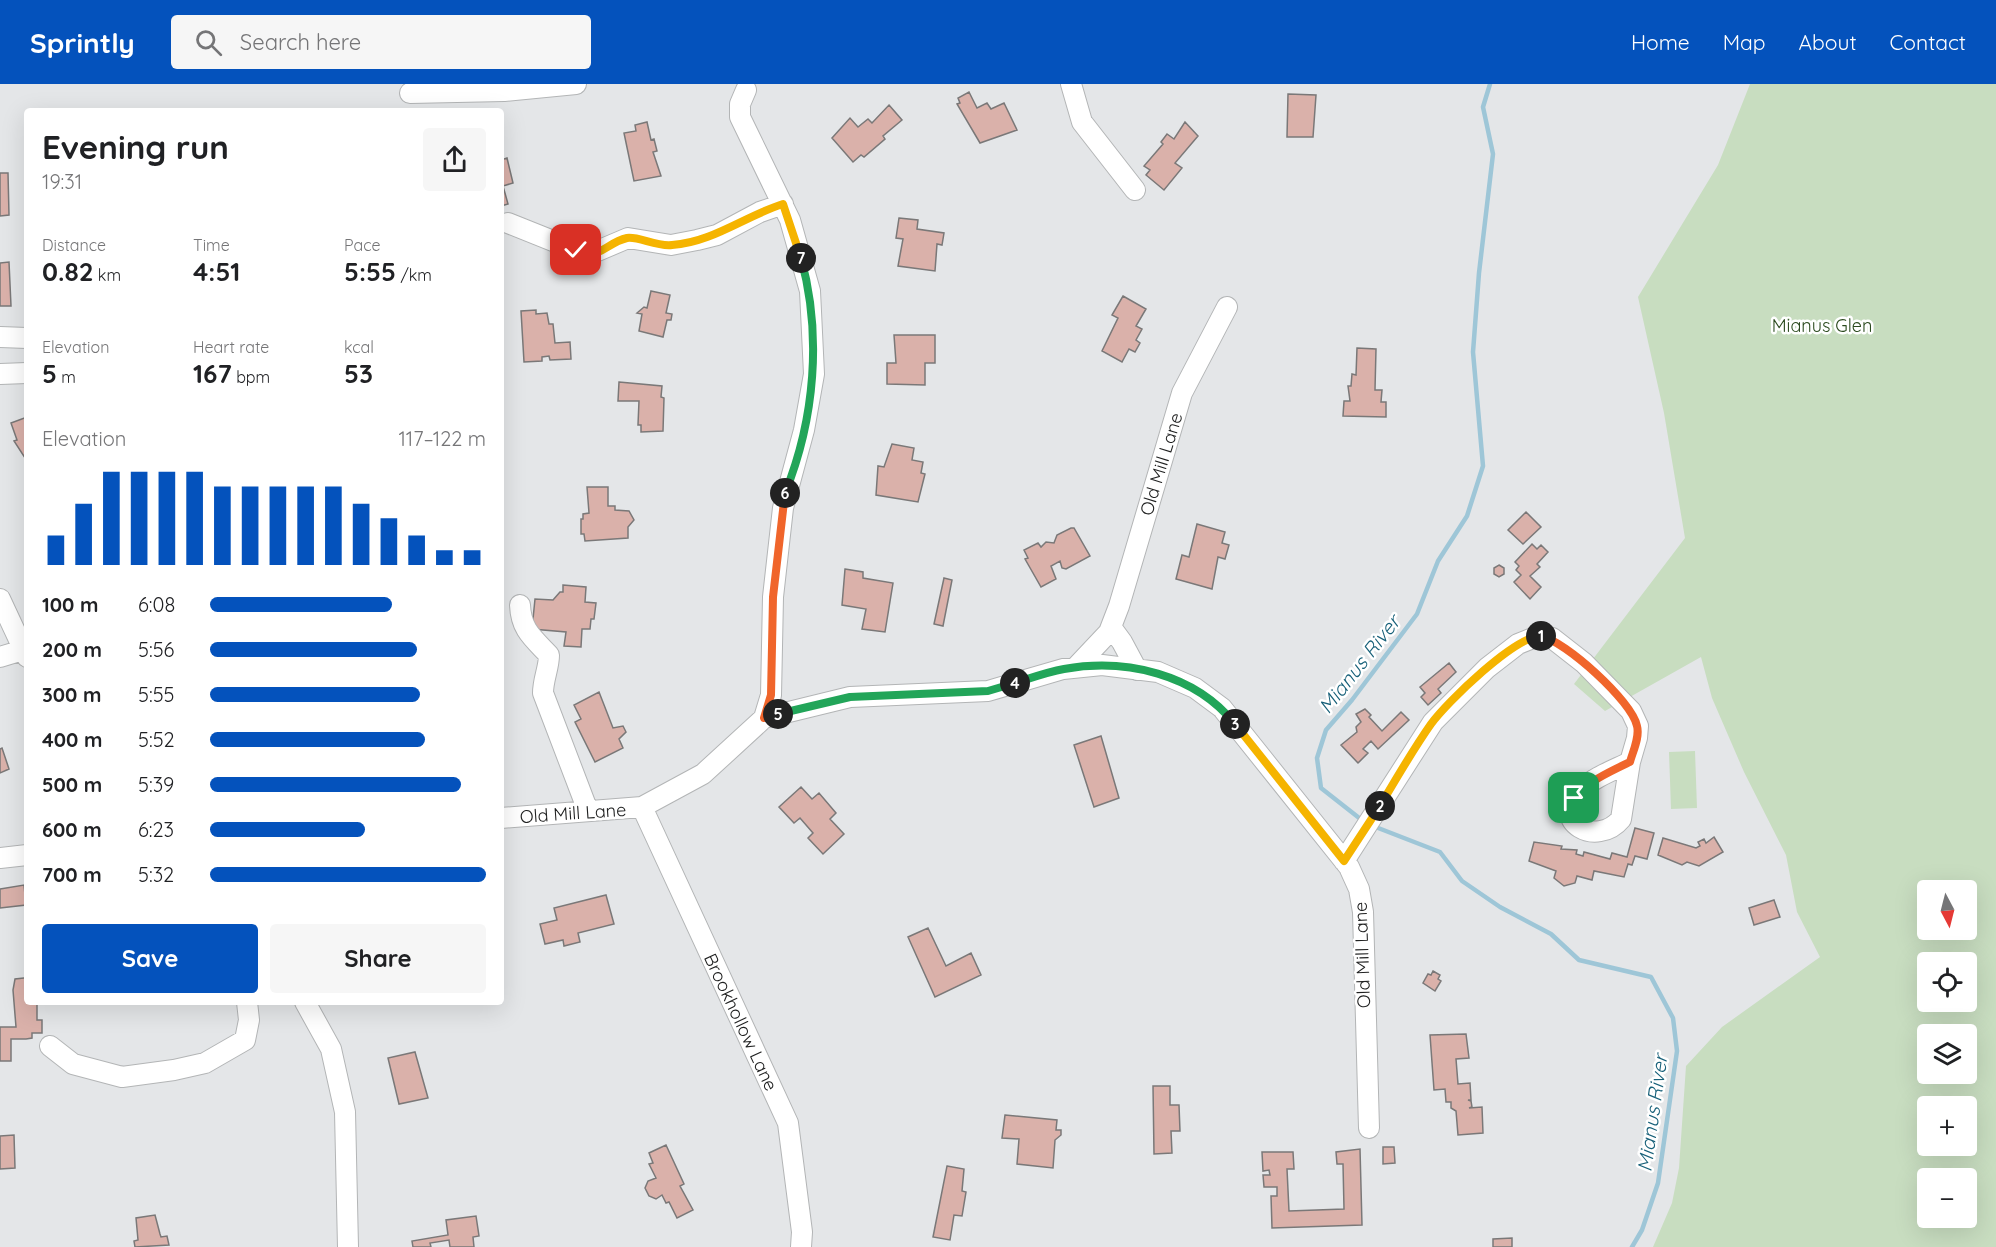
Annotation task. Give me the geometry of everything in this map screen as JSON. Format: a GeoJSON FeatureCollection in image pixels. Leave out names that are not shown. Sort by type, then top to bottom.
{"type":"FeatureCollection","features":[{"type":"Feature","properties":{"kind":"street"},"geometry":{"type":"LineString","coordinates":[[410,93],[504,91],[576,84]]}},
{"type":"Feature","properties":{"kind":"street"},"geometry":{"type":"LineString","coordinates":[[1071,84],[1082,122],[1135,190]]}},
{"type":"Feature","properties":{"kind":"street"},"geometry":{"type":"LineString","coordinates":[[745,85],[740,104],[740,117],[783,204],[810,291],[814,374],[804,430],[784,500],[773,597],[771,695],[764,718]]}},
{"type":"Feature","properties":{"kind":"street"},"geometry":{"type":"LineString","coordinates":[[508,223],[588,255],[628,238],[671,245],[717,235],[760,212],[783,204]]}},
{"type":"Feature","properties":{"kind":"street","name":"Old Mill Lane"},"geometry":{"type":"LineString","coordinates":[[1076,668],[1111,627],[1182,393],[1227,307]]}},
{"type":"Feature","properties":{"kind":"street"},"geometry":{"type":"LineString","coordinates":[[0,337],[24,338]]}},
{"type":"Feature","properties":{"kind":"street"},"geometry":{"type":"LineString","coordinates":[[0,374],[24,373]]}},
{"type":"Feature","properties":{"kind":"street"},"geometry":{"type":"LineString","coordinates":[[0,599],[24,651]]}},
{"type":"Feature","properties":{"kind":"street"},"geometry":{"type":"LineString","coordinates":[[520,605],[524,627],[531,638],[549,654],[543,693],[588,812]]}},
{"type":"Feature","properties":{"kind":"street"},"geometry":{"type":"LineString","coordinates":[[1111,627],[1137,670]]}},
{"type":"Feature","properties":{"kind":"street"},"geometry":{"type":"LineString","coordinates":[[1344,861],[1433,722],[1487,668],[1518,644],[1538,636],[1552,638],[1584,663],[1631,711],[1638,726],[1630,762]]}},
{"type":"Feature","properties":{"kind":"street"},"geometry":{"type":"LineString","coordinates":[[0,657],[24,653]]}},
{"type":"Feature","properties":{"kind":"street","name":"Old Mill Lane"},"geometry":{"type":"LineString","coordinates":[[504,818],[642,807],[703,774],[764,718],[850,697],[988,691],[1076,668],[1102,665],[1158,672],[1195,688],[1222,708],[1344,861],[1359,889],[1363,912],[1369,1128]]}},
{"type":"Feature","properties":{"kind":"street","name":"Brookhollow Lane"},"geometry":{"type":"LineString","coordinates":[[642,807],[788,1123],[802,1232],[801,1247]]}},
{"type":"Feature","properties":{"kind":"street"},"geometry":{"type":"LineString","coordinates":[[0,858],[24,855]]}},
{"type":"Feature","properties":{"kind":"street"},"geometry":{"type":"LineString","coordinates":[[50,1046],[73,1064],[122,1077],[174,1070],[205,1063],[245,1040],[249,1020],[248,1005]]}},
{"type":"Feature","properties":{"kind":"street"},"geometry":{"type":"LineString","coordinates":[[307,1005],[331,1049],[345,1112],[348,1247]]}},
{"type":"Feature","properties":{"kind":"green space","name":"Mianus Glen"},"geometry":{"type":"Polygon","coordinates":[[[1750,84],[1996,84],[1996,1247],[1653,1247],[1672,1203],[1679,1168],[1686,1066],[1722,1027],[1820,957],[1797,912],[1786,855],[1744,772],[1712,698],[1701,657],[1605,711],[1574,684],[1685,538],[1664,413],[1638,297],[1718,165],[1750,84]]]}},
{"type":"Feature","properties":{"kind":"green space"},"geometry":{"type":"Polygon","coordinates":[[[1695,751],[1697,808],[1671,809],[1669,752],[1695,751]]]}},
{"type":"Feature","properties":{"kind":"building"},"geometry":{"type":"Polygon","coordinates":[[[969,92],[977,108],[987,103],[991,109],[1004,103],[1017,130],[980,143],[957,104],[960,103],[958,98],[969,92]]]}},
{"type":"Feature","properties":{"kind":"building"},"geometry":{"type":"Polygon","coordinates":[[[1288,94],[1316,95],[1313,137],[1287,137],[1288,94]]]}},
{"type":"Feature","properties":{"kind":"building"},"geometry":{"type":"Polygon","coordinates":[[[889,105],[902,120],[864,157],[861,155],[853,162],[832,138],[850,118],[858,127],[868,119],[872,123],[889,105]]]}},
{"type":"Feature","properties":{"kind":"building"},"geometry":{"type":"Polygon","coordinates":[[[647,122],[651,140],[654,139],[657,151],[653,152],[661,176],[634,181],[624,133],[636,131],[635,125],[647,122]]]}},
{"type":"Feature","properties":{"kind":"building"},"geometry":{"type":"Polygon","coordinates":[[[1185,122],[1198,136],[1175,163],[1182,168],[1164,190],[1146,175],[1150,170],[1144,166],[1163,144],[1161,142],[1167,134],[1174,139],[1185,122]]]}},
{"type":"Feature","properties":{"kind":"building"},"geometry":{"type":"Polygon","coordinates":[[[507,158],[513,183],[504,186],[504,159],[507,158]]]}},
{"type":"Feature","properties":{"kind":"building"},"geometry":{"type":"Polygon","coordinates":[[[0,173],[8,173],[9,215],[0,216],[0,173]]]}},
{"type":"Feature","properties":{"kind":"building"},"geometry":{"type":"Polygon","coordinates":[[[504,190],[508,204],[504,205],[504,190]]]}},
{"type":"Feature","properties":{"kind":"building"},"geometry":{"type":"Polygon","coordinates":[[[899,218],[918,220],[917,229],[944,233],[942,245],[937,244],[935,271],[898,266],[903,239],[896,238],[899,218]]]}},
{"type":"Feature","properties":{"kind":"building"},"geometry":{"type":"Polygon","coordinates":[[[9,262],[11,306],[0,306],[0,263],[9,262]]]}},
{"type":"Feature","properties":{"kind":"building"},"geometry":{"type":"Polygon","coordinates":[[[651,291],[670,295],[666,313],[672,314],[671,320],[667,320],[663,337],[639,331],[642,314],[637,313],[644,307],[647,308],[651,291]]]}},
{"type":"Feature","properties":{"kind":"building"},"geometry":{"type":"Polygon","coordinates":[[[1123,296],[1146,309],[1136,326],[1142,329],[1136,340],[1140,343],[1135,352],[1129,349],[1122,362],[1102,351],[1118,318],[1112,315],[1123,296]]]}},
{"type":"Feature","properties":{"kind":"building"},"geometry":{"type":"Polygon","coordinates":[[[536,310],[536,314],[547,313],[549,324],[553,324],[555,343],[570,342],[571,359],[550,360],[549,356],[542,357],[542,361],[524,362],[521,311],[536,310]]]}},
{"type":"Feature","properties":{"kind":"building"},"geometry":{"type":"Polygon","coordinates":[[[894,335],[935,335],[935,363],[925,363],[925,385],[887,384],[887,363],[896,363],[894,335]]]}},
{"type":"Feature","properties":{"kind":"building"},"geometry":{"type":"Polygon","coordinates":[[[1357,348],[1376,349],[1375,390],[1382,390],[1381,402],[1386,402],[1386,417],[1343,416],[1344,401],[1350,401],[1348,386],[1351,386],[1352,374],[1356,375],[1357,348]]]}},
{"type":"Feature","properties":{"kind":"building"},"geometry":{"type":"Polygon","coordinates":[[[619,382],[662,386],[663,431],[641,432],[641,425],[638,425],[639,401],[618,401],[619,382]]]}},
{"type":"Feature","properties":{"kind":"building"},"geometry":{"type":"Polygon","coordinates":[[[24,418],[24,456],[14,441],[17,440],[11,423],[24,418]]]}},
{"type":"Feature","properties":{"kind":"building"},"geometry":{"type":"Polygon","coordinates":[[[892,444],[914,448],[912,460],[923,462],[921,473],[925,474],[918,502],[876,495],[878,466],[884,467],[892,444]]]}},
{"type":"Feature","properties":{"kind":"building"},"geometry":{"type":"Polygon","coordinates":[[[587,487],[608,487],[608,506],[615,506],[615,510],[629,511],[634,520],[628,527],[628,538],[585,541],[584,534],[581,534],[581,519],[583,519],[583,514],[589,513],[587,487]]]}},
{"type":"Feature","properties":{"kind":"building"},"geometry":{"type":"Polygon","coordinates":[[[1526,512],[1541,527],[1523,544],[1508,530],[1526,512]]]}},
{"type":"Feature","properties":{"kind":"building"},"geometry":{"type":"Polygon","coordinates":[[[1197,524],[1225,532],[1222,543],[1229,545],[1225,559],[1218,557],[1212,589],[1176,579],[1182,555],[1189,557],[1197,524]]]}},
{"type":"Feature","properties":{"kind":"building"},"geometry":{"type":"Polygon","coordinates":[[[1074,528],[1090,556],[1066,569],[1062,568],[1060,561],[1051,566],[1056,579],[1041,587],[1025,559],[1028,558],[1024,550],[1038,543],[1041,547],[1046,542],[1054,543],[1057,535],[1074,528]]]}},
{"type":"Feature","properties":{"kind":"building"},"geometry":{"type":"Polygon","coordinates":[[[1532,544],[1537,549],[1541,545],[1548,552],[1537,564],[1540,567],[1530,576],[1541,587],[1530,599],[1514,582],[1521,575],[1516,570],[1519,566],[1515,562],[1532,544]]]}},
{"type":"Feature","properties":{"kind":"building"},"geometry":{"type":"Polygon","coordinates":[[[1499,565],[1504,568],[1504,574],[1499,577],[1494,574],[1494,568],[1499,565]]]}},
{"type":"Feature","properties":{"kind":"building"},"geometry":{"type":"Polygon","coordinates":[[[845,569],[863,572],[863,578],[893,583],[885,632],[862,629],[866,609],[842,605],[845,569]]]}},
{"type":"Feature","properties":{"kind":"building"},"geometry":{"type":"Polygon","coordinates":[[[944,578],[952,580],[943,626],[934,624],[944,578]]]}},
{"type":"Feature","properties":{"kind":"building"},"geometry":{"type":"Polygon","coordinates":[[[563,585],[586,587],[585,602],[596,603],[590,629],[582,629],[581,647],[564,646],[566,632],[532,629],[535,599],[553,600],[560,592],[563,592],[563,585]]]}},
{"type":"Feature","properties":{"kind":"building"},"geometry":{"type":"Polygon","coordinates":[[[1449,663],[1456,672],[1438,689],[1441,693],[1428,705],[1421,697],[1425,693],[1420,687],[1449,663]]]}},
{"type":"Feature","properties":{"kind":"building"},"geometry":{"type":"Polygon","coordinates":[[[599,692],[613,728],[623,726],[626,732],[619,739],[623,748],[595,762],[575,722],[581,719],[574,705],[599,692]]]}},
{"type":"Feature","properties":{"kind":"building"},"geometry":{"type":"Polygon","coordinates":[[[1365,709],[1382,731],[1401,712],[1409,720],[1378,749],[1371,741],[1363,749],[1368,753],[1358,763],[1341,745],[1357,732],[1356,727],[1361,722],[1356,714],[1365,709]]]}},
{"type":"Feature","properties":{"kind":"building"},"geometry":{"type":"Polygon","coordinates":[[[1101,736],[1119,798],[1094,807],[1074,745],[1101,736]]]}},
{"type":"Feature","properties":{"kind":"building"},"geometry":{"type":"Polygon","coordinates":[[[2,748],[9,769],[0,773],[0,749],[2,748]]]}},
{"type":"Feature","properties":{"kind":"building"},"geometry":{"type":"Polygon","coordinates":[[[801,787],[812,799],[819,793],[836,813],[830,819],[844,834],[823,854],[808,838],[813,833],[800,818],[794,823],[779,807],[801,787]]]}},
{"type":"Feature","properties":{"kind":"building"},"geometry":{"type":"Polygon","coordinates":[[[1635,828],[1654,833],[1647,859],[1635,856],[1632,865],[1628,864],[1624,877],[1594,871],[1592,880],[1577,876],[1575,883],[1564,886],[1554,878],[1556,871],[1529,861],[1534,842],[1562,846],[1561,849],[1577,850],[1576,854],[1583,856],[1584,852],[1610,859],[1612,853],[1627,857],[1635,828]]]}},
{"type":"Feature","properties":{"kind":"building"},"geometry":{"type":"Polygon","coordinates":[[[1714,837],[1723,852],[1699,866],[1687,862],[1682,865],[1658,855],[1663,838],[1696,848],[1700,846],[1698,842],[1704,839],[1706,843],[1714,837]]]}},
{"type":"Feature","properties":{"kind":"building"},"geometry":{"type":"Polygon","coordinates":[[[24,885],[24,905],[0,908],[0,889],[24,885]]]}},
{"type":"Feature","properties":{"kind":"building"},"geometry":{"type":"Polygon","coordinates":[[[606,895],[614,924],[578,933],[580,942],[564,946],[563,940],[545,944],[540,924],[557,920],[554,908],[606,895]]]}},
{"type":"Feature","properties":{"kind":"building"},"geometry":{"type":"Polygon","coordinates":[[[1774,900],[1780,917],[1754,925],[1749,908],[1774,900]]]}},
{"type":"Feature","properties":{"kind":"building"},"geometry":{"type":"Polygon","coordinates":[[[928,928],[946,966],[971,953],[981,975],[935,997],[908,937],[928,928]]]}},
{"type":"Feature","properties":{"kind":"building"},"geometry":{"type":"Polygon","coordinates":[[[1433,971],[1440,975],[1438,979],[1441,981],[1435,991],[1423,983],[1428,974],[1431,975],[1433,971]]]}},
{"type":"Feature","properties":{"kind":"building"},"geometry":{"type":"Polygon","coordinates":[[[24,978],[24,1005],[37,1005],[37,1020],[42,1020],[42,1033],[32,1033],[32,1038],[11,1039],[11,1061],[0,1061],[0,1027],[16,1027],[13,990],[15,979],[24,978]]]}},
{"type":"Feature","properties":{"kind":"building"},"geometry":{"type":"Polygon","coordinates":[[[1466,1034],[1469,1058],[1456,1059],[1458,1084],[1470,1083],[1471,1100],[1468,1100],[1471,1101],[1472,1107],[1469,1108],[1482,1107],[1483,1133],[1458,1135],[1456,1111],[1451,1108],[1451,1102],[1446,1102],[1445,1089],[1434,1090],[1430,1035],[1466,1034]]]}},
{"type":"Feature","properties":{"kind":"building"},"geometry":{"type":"Polygon","coordinates":[[[415,1052],[428,1098],[399,1104],[388,1058],[415,1052]]]}},
{"type":"Feature","properties":{"kind":"building"},"geometry":{"type":"Polygon","coordinates":[[[1153,1086],[1170,1086],[1170,1105],[1179,1105],[1180,1131],[1171,1131],[1172,1153],[1154,1154],[1153,1086]]]}},
{"type":"Feature","properties":{"kind":"building"},"geometry":{"type":"Polygon","coordinates":[[[1005,1115],[1057,1120],[1056,1130],[1061,1130],[1061,1135],[1055,1140],[1053,1168],[1017,1164],[1019,1139],[1002,1138],[1005,1115]]]}},
{"type":"Feature","properties":{"kind":"building"},"geometry":{"type":"Polygon","coordinates":[[[14,1135],[15,1168],[0,1169],[0,1136],[14,1135]]]}},
{"type":"Feature","properties":{"kind":"building"},"geometry":{"type":"Polygon","coordinates":[[[666,1145],[684,1184],[680,1186],[693,1210],[677,1218],[669,1202],[666,1203],[662,1195],[656,1199],[649,1196],[645,1188],[648,1181],[656,1178],[649,1164],[653,1163],[649,1153],[666,1145]]]}},
{"type":"Feature","properties":{"kind":"building"},"geometry":{"type":"Polygon","coordinates":[[[1383,1147],[1394,1147],[1395,1163],[1383,1164],[1383,1147]]]}},
{"type":"Feature","properties":{"kind":"building"},"geometry":{"type":"Polygon","coordinates":[[[1360,1149],[1362,1225],[1272,1228],[1271,1196],[1277,1196],[1277,1187],[1264,1187],[1263,1175],[1270,1175],[1269,1170],[1263,1171],[1262,1152],[1293,1152],[1294,1169],[1287,1169],[1289,1211],[1344,1209],[1343,1164],[1337,1164],[1336,1152],[1360,1149]]]}},
{"type":"Feature","properties":{"kind":"building"},"geometry":{"type":"Polygon","coordinates":[[[947,1166],[964,1169],[962,1191],[966,1192],[962,1216],[954,1215],[950,1240],[933,1237],[947,1166]]]}},
{"type":"Feature","properties":{"kind":"building"},"geometry":{"type":"Polygon","coordinates":[[[155,1215],[161,1237],[167,1236],[169,1245],[135,1247],[134,1241],[138,1240],[136,1218],[155,1215]]]}},
{"type":"Feature","properties":{"kind":"building"},"geometry":{"type":"Polygon","coordinates":[[[476,1216],[479,1236],[473,1237],[474,1247],[450,1247],[449,1240],[430,1243],[431,1247],[413,1247],[412,1241],[448,1235],[446,1220],[476,1216]]]}},
{"type":"Feature","properties":{"kind":"building"},"geometry":{"type":"Polygon","coordinates":[[[1512,1238],[1512,1247],[1493,1247],[1493,1239],[1512,1238]]]}},
{"type":"Feature","properties":{"kind":"waterway","name":"Mianus River"},"geometry":{"type":"LineString","coordinates":[[1363,821],[1321,788],[1317,758],[1326,730],[1352,700],[1417,614],[1438,561],[1467,516],[1483,466],[1473,352],[1479,273],[1493,154],[1483,107],[1490,84]]}},
{"type":"Feature","properties":{"kind":"waterway","name":"Mianus River"},"geometry":{"type":"LineString","coordinates":[[1373,826],[1440,852],[1462,881],[1500,907],[1551,934],[1579,960],[1651,977],[1673,1018],[1677,1051],[1658,1183],[1642,1230],[1632,1247]]}},
{"type":"Feature","properties":{"kind":"route"},"geometry":{"type":"LineString","coordinates":[[576,250],[588,255],[628,238],[671,245],[697,240],[717,235],[760,212],[783,204],[790,220],[810,291],[814,374],[804,430],[785,493],[773,597],[771,695],[764,718],[850,697],[988,691],[1063,669],[1102,665],[1158,672],[1195,688],[1222,708],[1344,861],[1433,722],[1487,668],[1518,644],[1538,636],[1552,638],[1584,663],[1631,711],[1638,726],[1630,762],[1582,788],[1574,798]]}}]}
